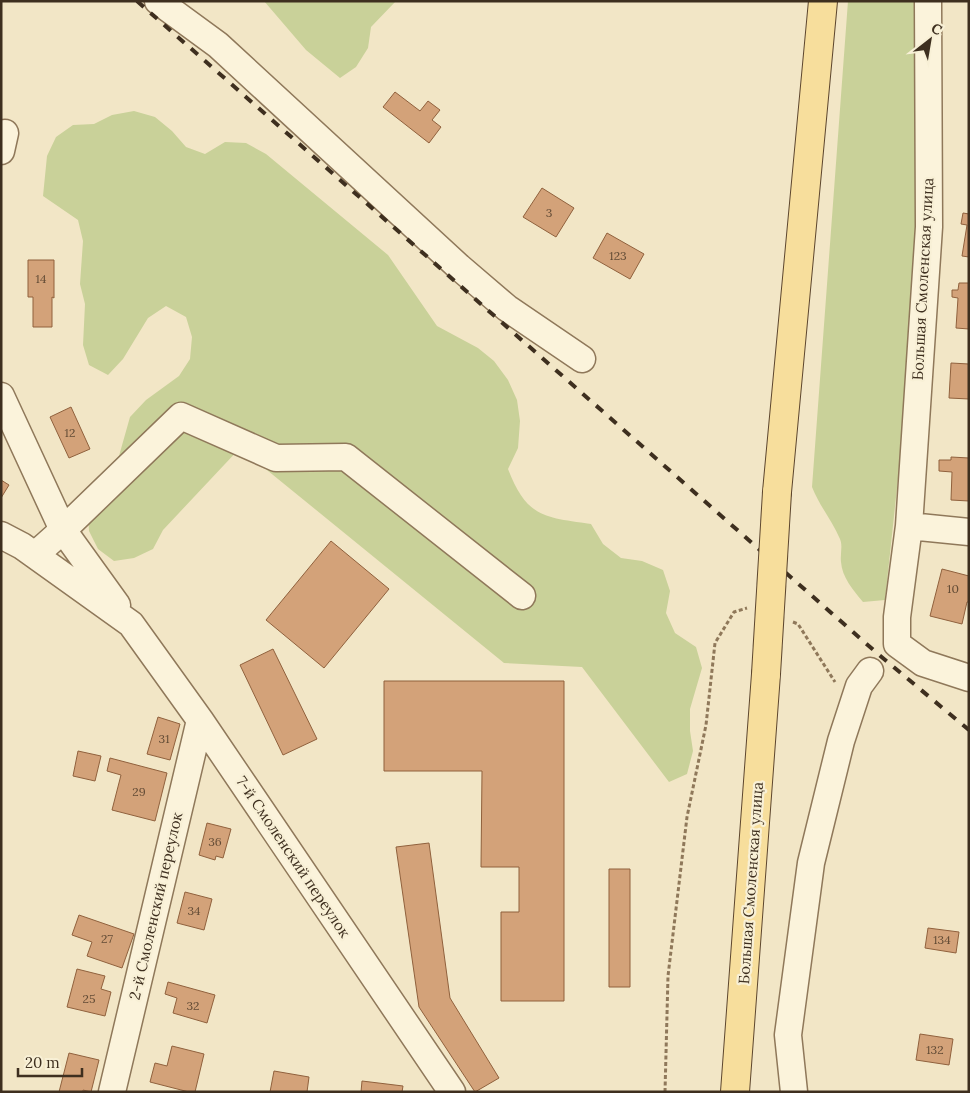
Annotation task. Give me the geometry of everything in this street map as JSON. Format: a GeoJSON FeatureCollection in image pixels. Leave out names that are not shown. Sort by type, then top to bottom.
{"type":"FeatureCollection","features":[{"type":"Feature","properties":{"kind":"main road","name":"Большая Смоленская улица"},"geometry":{"type":"LineString","coordinates":[[735,1092],[766,674],[777,492],[823,1]]}},
{"type":"Feature","properties":{"kind":"street"},"geometry":{"type":"LineString","coordinates":[[158,1],[218,45],[459,267],[507,308],[582,359]]}},
{"type":"Feature","properties":{"kind":"street","name":"Большая Смоленская улица"},"geometry":{"type":"LineString","coordinates":[[928,1],[929,228],[910,526],[897,617],[897,644],[923,663],[969,678]]}},
{"type":"Feature","properties":{"kind":"street","name":"7-й Смоленский переулок"},"geometry":{"type":"LineString","coordinates":[[1,396],[63,530],[200,720],[452,1092]]}},
{"type":"Feature","properties":{"kind":"street"},"geometry":{"type":"LineString","coordinates":[[35,555],[181,416],[276,458],[346,457],[522,596]]}},
{"type":"Feature","properties":{"kind":"street"},"geometry":{"type":"LineString","coordinates":[[910,526],[969,532]]}},
{"type":"Feature","properties":{"kind":"street","name":"7-й Смоленский переулок"},"geometry":{"type":"LineString","coordinates":[[1,535],[35,555],[131,624]]}},
{"type":"Feature","properties":{"kind":"street"},"geometry":{"type":"LineString","coordinates":[[794,1092],[788,1035],[811,863],[841,741],[860,686],[870,671]]}},
{"type":"Feature","properties":{"kind":"street","name":"2-й Смоленский переулок"},"geometry":{"type":"LineString","coordinates":[[112,1092],[200,720]]}},
{"type":"Feature","properties":{"kind":"path"},"geometry":{"type":"LineString","coordinates":[[665,1092],[668,976],[687,817],[706,726],[715,643],[734,612],[750,607]]}},
{"type":"Feature","properties":{"kind":"path"},"geometry":{"type":"LineString","coordinates":[[790,620],[798,624],[844,696],[854,703]]}},
{"type":"Feature","properties":{"kind":"green space"},"geometry":{"type":"Polygon","coordinates":[[[264,1],[396,1],[371,27],[368,48],[356,67],[340,78],[306,50],[264,1]]]}},
{"type":"Feature","properties":{"kind":"green space"},"geometry":{"type":"Polygon","coordinates":[[[848,1],[942,1],[936,124],[885,600],[863,602],[843,573],[840,539],[812,487],[848,1]]]}},
{"type":"Feature","properties":{"kind":"green space"},"geometry":{"type":"Polygon","coordinates":[[[134,111],[155,117],[172,131],[186,147],[205,154],[225,142],[246,143],[266,154],[388,255],[437,326],[478,348],[494,361],[508,380],[517,400],[520,421],[518,448],[508,469],[522,497],[530,506],[549,516],[591,524],[603,544],[621,558],[642,561],[663,570],[670,591],[666,613],[675,633],[696,647],[702,668],[690,709],[690,731],[693,751],[687,774],[669,782],[582,667],[504,663],[240,448],[163,530],[153,549],[134,558],[114,561],[98,549],[89,531],[88,511],[113,474],[130,417],[146,400],[179,376],[190,359],[192,337],[186,317],[166,306],[148,318],[123,359],[108,375],[89,365],[83,345],[85,304],[80,284],[83,241],[78,220],[43,196],[47,156],[56,137],[73,125],[94,124],[112,115],[134,111]]]}},
{"type":"Feature","properties":{"kind":"building"},"geometry":{"type":"Polygon","coordinates":[[[395,92],[420,111],[428,101],[440,110],[432,120],[441,127],[429,143],[383,107],[395,92]]]}},
{"type":"Feature","properties":{"kind":"building"},"geometry":{"type":"Polygon","coordinates":[[[542,188],[574,208],[556,237],[523,217],[542,188]]]}},
{"type":"Feature","properties":{"kind":"building"},"geometry":{"type":"Polygon","coordinates":[[[963,213],[969,214],[969,257],[962,256],[967,225],[961,224],[963,213]]]}},
{"type":"Feature","properties":{"kind":"building"},"geometry":{"type":"Polygon","coordinates":[[[607,233],[644,254],[630,279],[593,258],[607,233]]]}},
{"type":"Feature","properties":{"kind":"building"},"geometry":{"type":"Polygon","coordinates":[[[28,260],[54,260],[52,327],[33,327],[33,297],[28,297],[28,260]]]}},
{"type":"Feature","properties":{"kind":"building"},"geometry":{"type":"Polygon","coordinates":[[[959,283],[969,283],[969,329],[956,328],[958,298],[952,297],[952,290],[958,290],[959,283]]]}},
{"type":"Feature","properties":{"kind":"building"},"geometry":{"type":"Polygon","coordinates":[[[951,363],[969,364],[969,399],[949,398],[951,363]]]}},
{"type":"Feature","properties":{"kind":"building"},"geometry":{"type":"Polygon","coordinates":[[[71,407],[90,449],[69,458],[50,417],[71,407]]]}},
{"type":"Feature","properties":{"kind":"building"},"geometry":{"type":"Polygon","coordinates":[[[951,457],[969,458],[969,501],[951,500],[952,472],[939,471],[939,460],[951,460],[951,457]]]}},
{"type":"Feature","properties":{"kind":"building"},"geometry":{"type":"Polygon","coordinates":[[[1,480],[9,485],[1,498],[1,480]]]}},
{"type":"Feature","properties":{"kind":"building"},"geometry":{"type":"Polygon","coordinates":[[[331,541],[389,589],[324,668],[266,620],[331,541]]]}},
{"type":"Feature","properties":{"kind":"building"},"geometry":{"type":"Polygon","coordinates":[[[942,569],[969,576],[969,602],[967,602],[962,624],[930,616],[942,569]]]}},
{"type":"Feature","properties":{"kind":"building"},"geometry":{"type":"Polygon","coordinates":[[[273,649],[317,739],[283,755],[240,665],[273,649]]]}},
{"type":"Feature","properties":{"kind":"building"},"geometry":{"type":"Polygon","coordinates":[[[384,681],[564,681],[564,1001],[501,1001],[501,912],[519,912],[519,867],[481,867],[482,771],[384,771],[384,681]]]}},
{"type":"Feature","properties":{"kind":"building"},"geometry":{"type":"Polygon","coordinates":[[[158,717],[180,724],[170,760],[147,754],[158,717]]]}},
{"type":"Feature","properties":{"kind":"building"},"geometry":{"type":"Polygon","coordinates":[[[78,751],[101,756],[95,781],[73,776],[78,751]]]}},
{"type":"Feature","properties":{"kind":"building"},"geometry":{"type":"Polygon","coordinates":[[[110,758],[167,773],[155,821],[112,810],[121,775],[107,771],[110,758]]]}},
{"type":"Feature","properties":{"kind":"building"},"geometry":{"type":"Polygon","coordinates":[[[207,823],[231,829],[223,858],[216,856],[215,860],[199,855],[207,823]]]}},
{"type":"Feature","properties":{"kind":"building"},"geometry":{"type":"Polygon","coordinates":[[[429,843],[450,998],[499,1078],[475,1092],[419,1007],[396,847],[429,843]]]}},
{"type":"Feature","properties":{"kind":"building"},"geometry":{"type":"Polygon","coordinates":[[[609,869],[630,869],[630,987],[609,987],[609,869]]]}},
{"type":"Feature","properties":{"kind":"building"},"geometry":{"type":"Polygon","coordinates":[[[185,892],[212,899],[204,930],[177,923],[185,892]]]}},
{"type":"Feature","properties":{"kind":"building"},"geometry":{"type":"Polygon","coordinates":[[[79,915],[134,934],[122,968],[87,956],[92,942],[72,935],[79,915]]]}},
{"type":"Feature","properties":{"kind":"building"},"geometry":{"type":"Polygon","coordinates":[[[928,928],[959,932],[956,953],[925,948],[928,928]]]}},
{"type":"Feature","properties":{"kind":"building"},"geometry":{"type":"Polygon","coordinates":[[[77,969],[105,976],[101,989],[111,992],[105,1016],[67,1007],[77,969]]]}},
{"type":"Feature","properties":{"kind":"building"},"geometry":{"type":"Polygon","coordinates":[[[168,982],[215,995],[207,1023],[173,1013],[177,998],[165,994],[168,982]]]}},
{"type":"Feature","properties":{"kind":"building"},"geometry":{"type":"Polygon","coordinates":[[[920,1034],[953,1039],[949,1065],[916,1060],[920,1034]]]}},
{"type":"Feature","properties":{"kind":"building"},"geometry":{"type":"Polygon","coordinates":[[[172,1046],[204,1054],[195,1092],[150,1082],[155,1063],[167,1066],[172,1046]]]}},
{"type":"Feature","properties":{"kind":"building"},"geometry":{"type":"Polygon","coordinates":[[[69,1053],[99,1060],[91,1092],[83,1090],[83,1092],[59,1092],[69,1053]]]}},
{"type":"Feature","properties":{"kind":"building"},"geometry":{"type":"Polygon","coordinates":[[[274,1071],[309,1077],[307,1092],[270,1092],[274,1071]]]}},
{"type":"Feature","properties":{"kind":"building"},"geometry":{"type":"Polygon","coordinates":[[[362,1081],[403,1086],[402,1092],[361,1092],[362,1081]]]}},
{"type":"Feature","properties":{"kind":"railway"},"geometry":{"type":"LineString","coordinates":[[137,1],[878,654],[969,730]]}}]}
